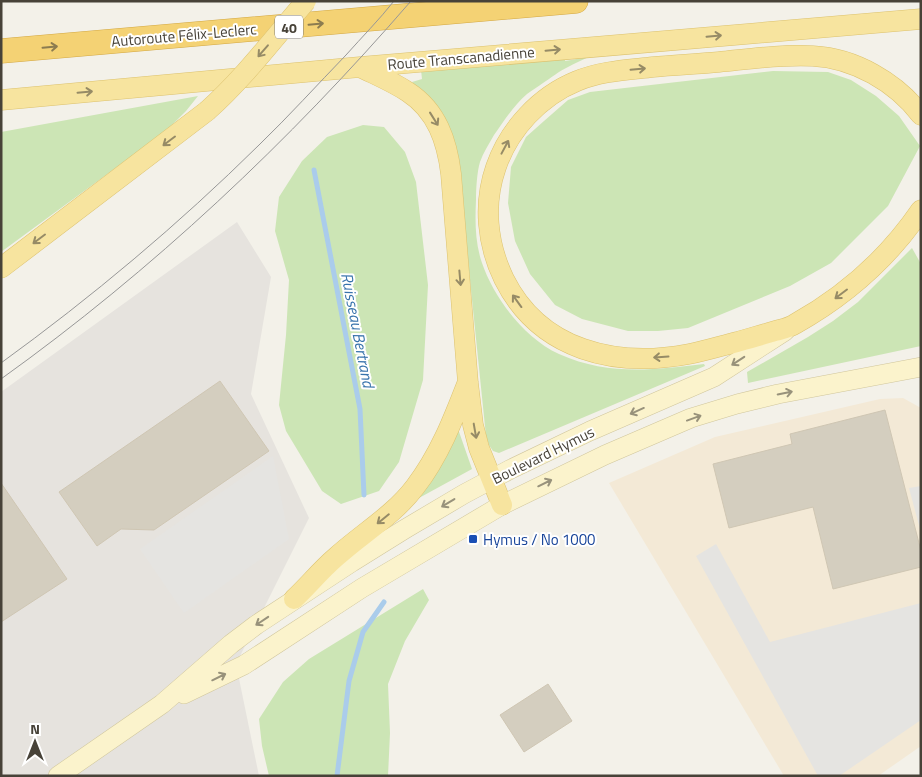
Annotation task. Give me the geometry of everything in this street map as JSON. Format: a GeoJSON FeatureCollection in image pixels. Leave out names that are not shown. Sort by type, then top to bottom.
{"type":"FeatureCollection","features":[{"type":"Feature","properties":{"kind":"highway","name":"Autoroute Félix-Leclerc"},"geometry":{"type":"LineString","coordinates":[[1,51],[576,1]]}},
{"type":"Feature","properties":{"kind":"main road"},"geometry":{"type":"LineString","coordinates":[[1,268],[222,98],[306,1]]}},
{"type":"Feature","properties":{"kind":"main road","name":"Route Transcanadienne"},"geometry":{"type":"LineString","coordinates":[[1,100],[921,19]]}},
{"type":"Feature","properties":{"kind":"main road"},"geometry":{"type":"LineString","coordinates":[[792,326],[709,350],[690,354],[641,358],[620,357],[593,352],[569,344],[549,332],[529,315],[514,298],[504,280],[492,246],[488,220],[490,188],[498,161],[507,143],[524,120],[542,101],[565,86],[591,76],[626,70],[798,55],[828,58],[867,71],[895,88],[921,115]]}},
{"type":"Feature","properties":{"kind":"main road"},"geometry":{"type":"LineString","coordinates":[[360,67],[399,86],[418,99],[436,122],[444,137],[449,155],[468,382],[476,438],[502,505]]}},
{"type":"Feature","properties":{"kind":"main road","name":"Boulevard Hymus"},"geometry":{"type":"LineString","coordinates":[[792,326],[831,302],[865,274],[895,243],[919,212]]}},
{"type":"Feature","properties":{"kind":"main road"},"geometry":{"type":"LineString","coordinates":[[294,599],[334,558],[392,511],[415,487],[441,448],[468,382]]}},
{"type":"Feature","properties":{"kind":"street","name":"Boulevard Hymus"},"geometry":{"type":"LineString","coordinates":[[58,776],[162,704],[231,644],[294,599],[448,503],[511,469],[714,377],[792,326]]}},
{"type":"Feature","properties":{"kind":"street","name":"Boulevard Hymus"},"geometry":{"type":"LineString","coordinates":[[162,704],[244,665],[362,588],[502,505],[658,431],[720,408],[921,367]]}},
{"type":"Feature","properties":{"kind":"shaded area"},"geometry":{"type":"Polygon","coordinates":[[[237,222],[271,277],[251,394],[309,518],[236,664],[259,776],[1,776],[1,392],[237,222]]]}},
{"type":"Feature","properties":{"kind":"shaded area"},"geometry":{"type":"Polygon","coordinates":[[[903,398],[921,408],[921,746],[878,776],[784,776],[609,483],[715,437],[880,399],[903,398]]]}},
{"type":"Feature","properties":{"kind":"shaded area"},"geometry":{"type":"Polygon","coordinates":[[[273,456],[289,539],[184,613],[140,549],[273,456]]]}},
{"type":"Feature","properties":{"kind":"shaded area"},"geometry":{"type":"Polygon","coordinates":[[[921,486],[921,533],[909,488],[921,486]]]}},
{"type":"Feature","properties":{"kind":"shaded area"},"geometry":{"type":"Polygon","coordinates":[[[716,544],[770,642],[921,603],[921,720],[839,776],[818,776],[696,556],[716,544]]]}},
{"type":"Feature","properties":{"kind":"green space"},"geometry":{"type":"Polygon","coordinates":[[[589,57],[561,70],[527,94],[509,113],[484,152],[480,162],[476,186],[477,240],[482,263],[494,290],[512,316],[534,338],[559,354],[595,366],[631,370],[704,364],[705,366],[499,453],[493,451],[486,436],[458,163],[434,103],[412,82],[422,79],[421,70],[565,58],[565,61],[589,57]]]}},
{"type":"Feature","properties":{"kind":"green space"},"geometry":{"type":"Polygon","coordinates":[[[773,71],[828,72],[851,80],[876,96],[899,116],[920,146],[888,206],[831,263],[790,286],[688,328],[628,331],[582,319],[555,305],[530,274],[515,241],[508,203],[511,167],[526,137],[568,100],[590,92],[773,71]]]}},
{"type":"Feature","properties":{"kind":"green space"},"geometry":{"type":"Polygon","coordinates":[[[198,96],[166,131],[1,252],[1,132],[198,96]]]}},
{"type":"Feature","properties":{"kind":"green space"},"geometry":{"type":"Polygon","coordinates":[[[363,125],[384,127],[405,152],[416,182],[428,285],[423,380],[399,462],[379,491],[341,504],[322,491],[286,431],[279,405],[289,280],[275,231],[279,197],[302,161],[327,137],[363,125]]]}},
{"type":"Feature","properties":{"kind":"green space"},"geometry":{"type":"Polygon","coordinates":[[[912,248],[921,264],[921,346],[748,383],[747,372],[833,321],[858,302],[912,248]]]}},
{"type":"Feature","properties":{"kind":"green space"},"geometry":{"type":"Polygon","coordinates":[[[457,426],[472,469],[408,504],[457,426]]]}},
{"type":"Feature","properties":{"kind":"green space"},"geometry":{"type":"Polygon","coordinates":[[[423,589],[429,600],[405,641],[388,684],[390,733],[388,776],[269,776],[262,746],[259,719],[283,682],[309,659],[423,589]]]}},
{"type":"Feature","properties":{"kind":"building"},"geometry":{"type":"Polygon","coordinates":[[[220,381],[269,451],[154,530],[121,529],[97,546],[59,492],[220,381]]]}},
{"type":"Feature","properties":{"kind":"building"},"geometry":{"type":"Polygon","coordinates":[[[885,410],[921,551],[921,567],[833,589],[813,507],[729,528],[713,464],[792,444],[790,434],[885,410]]]}},
{"type":"Feature","properties":{"kind":"building"},"geometry":{"type":"Polygon","coordinates":[[[1,483],[67,579],[1,622],[1,483]]]}},
{"type":"Feature","properties":{"kind":"building"},"geometry":{"type":"Polygon","coordinates":[[[548,684],[572,721],[524,752],[500,715],[548,684]]]}},
{"type":"Feature","properties":{"kind":"waterway","name":"Ruisseau Bertrand"},"geometry":{"type":"LineString","coordinates":[[314,170],[360,409],[364,495]]}},
{"type":"Feature","properties":{"kind":"waterway","name":"Ruisseau Bertrand"},"geometry":{"type":"LineString","coordinates":[[337,776],[349,681],[363,632],[384,602]]}},
{"type":"Feature","properties":{"kind":"tram line"},"geometry":{"type":"LineString","coordinates":[[1,363],[102,286],[198,203],[281,123],[394,1]]}},
{"type":"Feature","properties":{"kind":"tram line"},"geometry":{"type":"LineString","coordinates":[[1,379],[112,294],[217,202],[317,104],[411,1]]}},
{"type":"Feature","properties":{"kind":"place","name":"Hymus / No 1000"},"geometry":{"type":"Point","coordinates":[473,539]}}]}
